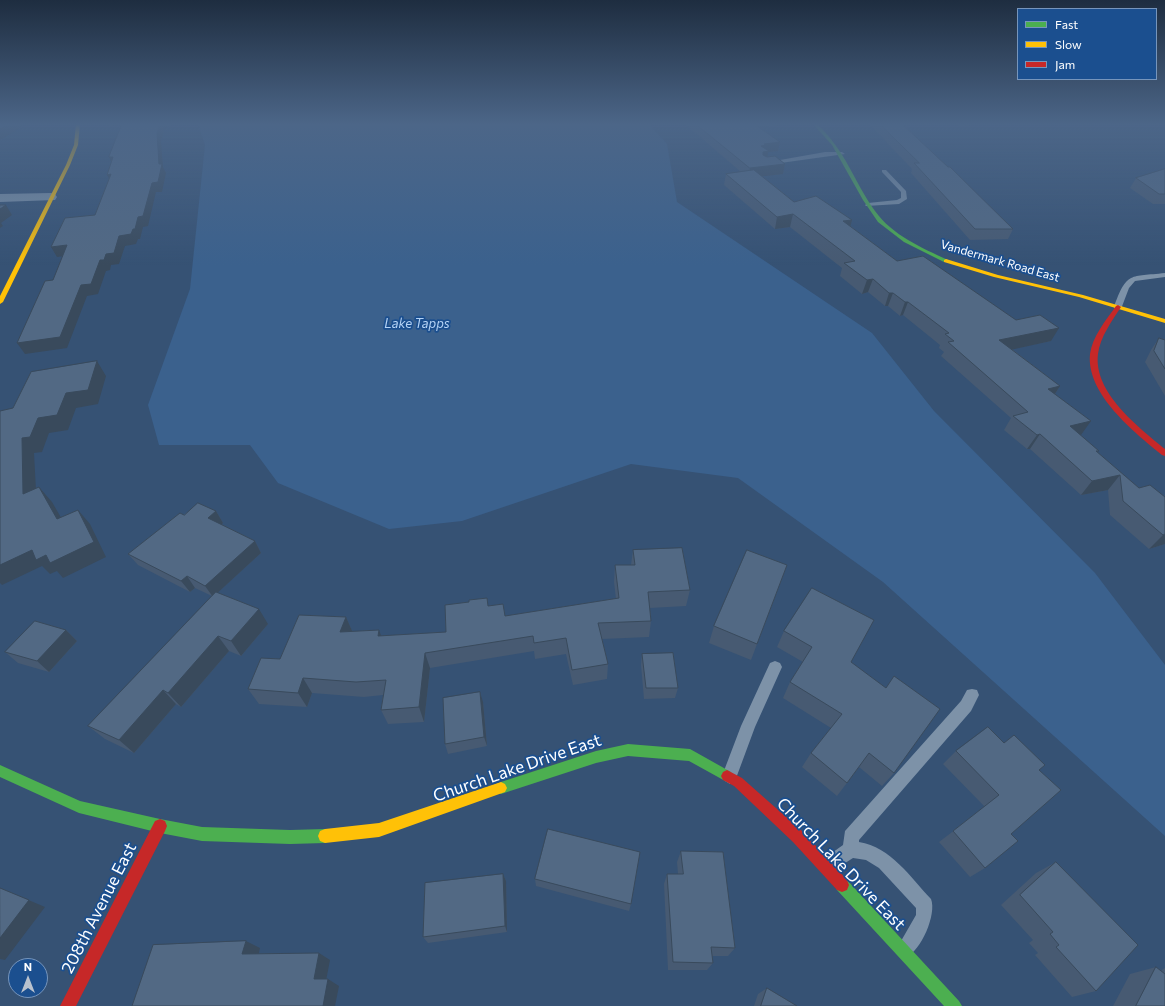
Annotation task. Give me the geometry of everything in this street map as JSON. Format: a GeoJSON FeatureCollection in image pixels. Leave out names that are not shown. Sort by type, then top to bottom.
{"type":"FeatureCollection","features":[{"type":"Feature","properties":{"kind":"street"},"geometry":{"type":"LineString","coordinates":[[0,302],[65,171]]}},
{"type":"Feature","properties":{"kind":"street","name":"Vandermark Road East"},"geometry":{"type":"LineString","coordinates":[[851,171],[868,205],[884,224],[896,233],[936,256],[983,271],[1165,321]]}},
{"type":"Feature","properties":{"kind":"street"},"geometry":{"type":"LineString","coordinates":[[0,198],[51,197]]}},
{"type":"Feature","properties":{"kind":"street"},"geometry":{"type":"LineString","coordinates":[[1118,307],[1107,323],[1095,352],[1094,359],[1097,373],[1108,397],[1118,411],[1145,438],[1165,453]]}},
{"type":"Feature","properties":{"kind":"street","name":"Church Lake Drive East"},"geometry":{"type":"LineString","coordinates":[[0,771],[30,786],[79,807],[160,826],[202,834],[290,837],[335,836],[379,830],[433,813],[596,756],[628,750],[690,755],[738,782],[798,837],[954,1006]]}},
{"type":"Feature","properties":{"kind":"street","name":"208th Avenue East"},"geometry":{"type":"LineString","coordinates":[[68,1006],[160,826]]}},
{"type":"Feature","properties":{"kind":"lane"},"geometry":{"type":"LineString","coordinates":[[868,205],[899,202],[904,199],[904,192],[884,171]]}},
{"type":"Feature","properties":{"kind":"lane"},"geometry":{"type":"LineString","coordinates":[[1118,307],[1125,287],[1132,279],[1165,275]]}},
{"type":"Feature","properties":{"kind":"lane"},"geometry":{"type":"LineString","coordinates":[[730,777],[748,726],[775,667]]}},
{"type":"Feature","properties":{"kind":"lane"},"geometry":{"type":"LineString","coordinates":[[851,849],[851,837],[966,706],[972,695]]}},
{"type":"Feature","properties":{"kind":"lane"},"geometry":{"type":"LineString","coordinates":[[826,868],[851,849],[869,852],[885,862],[925,905],[924,917],[903,952]]}},
{"type":"Feature","properties":{"kind":"water","name":"Lake Tapps"},"geometry":{"type":"Polygon","coordinates":[[[202,171],[672,171],[677,202],[872,333],[934,411],[1095,573],[1165,665],[1165,836],[883,582],[738,478],[631,464],[462,521],[389,529],[278,483],[250,445],[159,445],[148,405],[190,289],[202,171]]]}},
{"type":"Feature","properties":{"kind":"building"},"geometry":{"type":"Polygon","coordinates":[[[108,171],[160,171],[158,182],[152,183],[143,216],[138,217],[135,229],[133,229],[131,234],[119,236],[114,253],[106,254],[104,260],[100,260],[91,284],[81,285],[60,337],[17,343],[45,281],[53,280],[67,245],[51,247],[65,218],[95,215],[111,174],[107,175],[108,171]]]}},
{"type":"Feature","properties":{"kind":"building"},"geometry":{"type":"Polygon","coordinates":[[[755,171],[794,202],[816,196],[852,220],[843,221],[897,261],[923,256],[1016,320],[1040,315],[1059,328],[999,340],[1060,386],[1048,389],[1091,421],[1070,426],[1099,451],[1096,451],[1139,488],[1150,485],[1165,497],[1165,534],[1163,535],[1123,501],[1120,475],[1092,481],[1040,434],[1037,435],[1013,416],[1028,412],[948,342],[954,341],[945,334],[949,333],[908,302],[905,302],[893,293],[889,293],[873,279],[867,280],[844,263],[855,261],[793,214],[777,217],[726,174],[755,171]]]}},
{"type":"Feature","properties":{"kind":"building"},"geometry":{"type":"Polygon","coordinates":[[[921,171],[954,171],[1013,229],[975,229],[921,171]]]}},
{"type":"Feature","properties":{"kind":"building"},"geometry":{"type":"Polygon","coordinates":[[[1159,171],[1165,171],[1165,194],[1159,194],[1136,178],[1159,171]]]}},
{"type":"Feature","properties":{"kind":"building"},"geometry":{"type":"Polygon","coordinates":[[[0,205],[6,205],[0,209],[0,205]]]}},
{"type":"Feature","properties":{"kind":"building"},"geometry":{"type":"Polygon","coordinates":[[[1159,338],[1165,340],[1165,369],[1154,351],[1159,338]]]}},
{"type":"Feature","properties":{"kind":"building"},"geometry":{"type":"Polygon","coordinates":[[[97,361],[88,390],[66,393],[57,415],[38,418],[30,437],[22,438],[23,494],[39,487],[57,519],[78,510],[94,542],[50,563],[46,555],[36,560],[32,550],[0,565],[0,411],[13,408],[31,372],[97,361]]]}},
{"type":"Feature","properties":{"kind":"building"},"geometry":{"type":"Polygon","coordinates":[[[198,503],[216,511],[208,518],[255,541],[205,586],[187,576],[181,581],[128,554],[180,513],[184,515],[198,503]]]}},
{"type":"Feature","properties":{"kind":"building"},"geometry":{"type":"Polygon","coordinates":[[[682,548],[690,590],[648,592],[651,621],[598,623],[608,664],[572,670],[566,638],[534,643],[533,636],[425,653],[419,707],[381,710],[386,680],[356,682],[303,678],[298,693],[248,689],[261,658],[280,659],[299,615],[346,617],[340,632],[379,630],[378,636],[446,632],[445,605],[469,602],[469,600],[487,598],[488,606],[503,604],[505,616],[619,598],[615,565],[635,565],[633,550],[682,548]]]}},
{"type":"Feature","properties":{"kind":"building"},"geometry":{"type":"Polygon","coordinates":[[[747,550],[787,565],[757,644],[714,626],[747,550]]]}},
{"type":"Feature","properties":{"kind":"building"},"geometry":{"type":"Polygon","coordinates":[[[812,588],[874,620],[851,662],[886,688],[894,676],[940,709],[894,773],[869,753],[847,783],[811,753],[842,714],[790,682],[812,647],[784,631],[812,588]]]}},
{"type":"Feature","properties":{"kind":"building"},"geometry":{"type":"Polygon","coordinates":[[[216,592],[259,609],[231,641],[218,636],[168,693],[163,690],[119,740],[88,726],[216,592]]]}},
{"type":"Feature","properties":{"kind":"building"},"geometry":{"type":"Polygon","coordinates":[[[35,621],[66,630],[37,661],[5,652],[35,621]]]}},
{"type":"Feature","properties":{"kind":"building"},"geometry":{"type":"Polygon","coordinates":[[[673,653],[678,688],[646,688],[642,654],[673,653]]]}},
{"type":"Feature","properties":{"kind":"building"},"geometry":{"type":"Polygon","coordinates":[[[480,692],[484,737],[445,744],[443,698],[480,692]]]}},
{"type":"Feature","properties":{"kind":"building"},"geometry":{"type":"Polygon","coordinates":[[[988,727],[1004,743],[1014,735],[1045,765],[1039,770],[1061,790],[1011,834],[1018,841],[985,868],[953,831],[999,795],[956,751],[988,727]]]}},
{"type":"Feature","properties":{"kind":"building"},"geometry":{"type":"Polygon","coordinates":[[[548,829],[640,852],[631,904],[535,879],[548,829]]]}},
{"type":"Feature","properties":{"kind":"building"},"geometry":{"type":"Polygon","coordinates":[[[681,851],[723,852],[735,948],[711,947],[713,963],[673,962],[667,874],[683,874],[681,851]]]}},
{"type":"Feature","properties":{"kind":"building"},"geometry":{"type":"Polygon","coordinates":[[[1056,862],[1138,945],[1096,991],[1056,947],[1059,945],[1050,934],[1053,932],[1020,895],[1056,862]]]}},
{"type":"Feature","properties":{"kind":"building"},"geometry":{"type":"Polygon","coordinates":[[[503,874],[505,926],[423,937],[425,883],[503,874]]]}},
{"type":"Feature","properties":{"kind":"building"},"geometry":{"type":"Polygon","coordinates":[[[0,888],[29,900],[0,938],[0,888]]]}},
{"type":"Feature","properties":{"kind":"building"},"geometry":{"type":"Polygon","coordinates":[[[246,941],[242,954],[319,953],[314,979],[328,979],[323,1006],[132,1006],[153,945],[246,941]]]}},
{"type":"Feature","properties":{"kind":"building"},"geometry":{"type":"Polygon","coordinates":[[[1156,967],[1165,974],[1165,1006],[1136,1006],[1156,967]]]}},
{"type":"Feature","properties":{"kind":"building"},"geometry":{"type":"Polygon","coordinates":[[[767,988],[797,1006],[761,1006],[767,988]]]}},
{"type":"Feature","properties":{"kind":"traffic: fast"},"geometry":{"type":"LineString","coordinates":[[850,171],[865,200],[880,221],[906,241],[946,261]]}},
{"type":"Feature","properties":{"kind":"traffic: fast"},"geometry":{"type":"LineString","coordinates":[[501,788],[596,757],[628,750],[690,755],[727,776]]}},
{"type":"Feature","properties":{"kind":"traffic: fast"},"geometry":{"type":"LineString","coordinates":[[0,771],[79,807],[160,826],[202,834],[290,837],[325,836]]}},
{"type":"Feature","properties":{"kind":"traffic: fast"},"geometry":{"type":"LineString","coordinates":[[842,885],[954,1006]]}},
{"type":"Feature","properties":{"kind":"traffic: slow"},"geometry":{"type":"LineString","coordinates":[[0,302],[65,171]]}},
{"type":"Feature","properties":{"kind":"traffic: slow"},"geometry":{"type":"LineString","coordinates":[[946,261],[996,276],[1081,296],[1165,321]]}},
{"type":"Feature","properties":{"kind":"traffic: slow"},"geometry":{"type":"LineString","coordinates":[[325,836],[379,830],[501,788]]}},
{"type":"Feature","properties":{"kind":"traffic: jam"},"geometry":{"type":"LineString","coordinates":[[1118,307],[1098,341],[1094,354],[1094,368],[1099,382],[1107,396],[1118,410],[1142,434],[1165,453]]}},
{"type":"Feature","properties":{"kind":"traffic: jam"},"geometry":{"type":"LineString","coordinates":[[727,776],[738,782],[798,837],[842,885]]}},
{"type":"Feature","properties":{"kind":"traffic: jam"},"geometry":{"type":"LineString","coordinates":[[68,1006],[160,826]]}}]}
